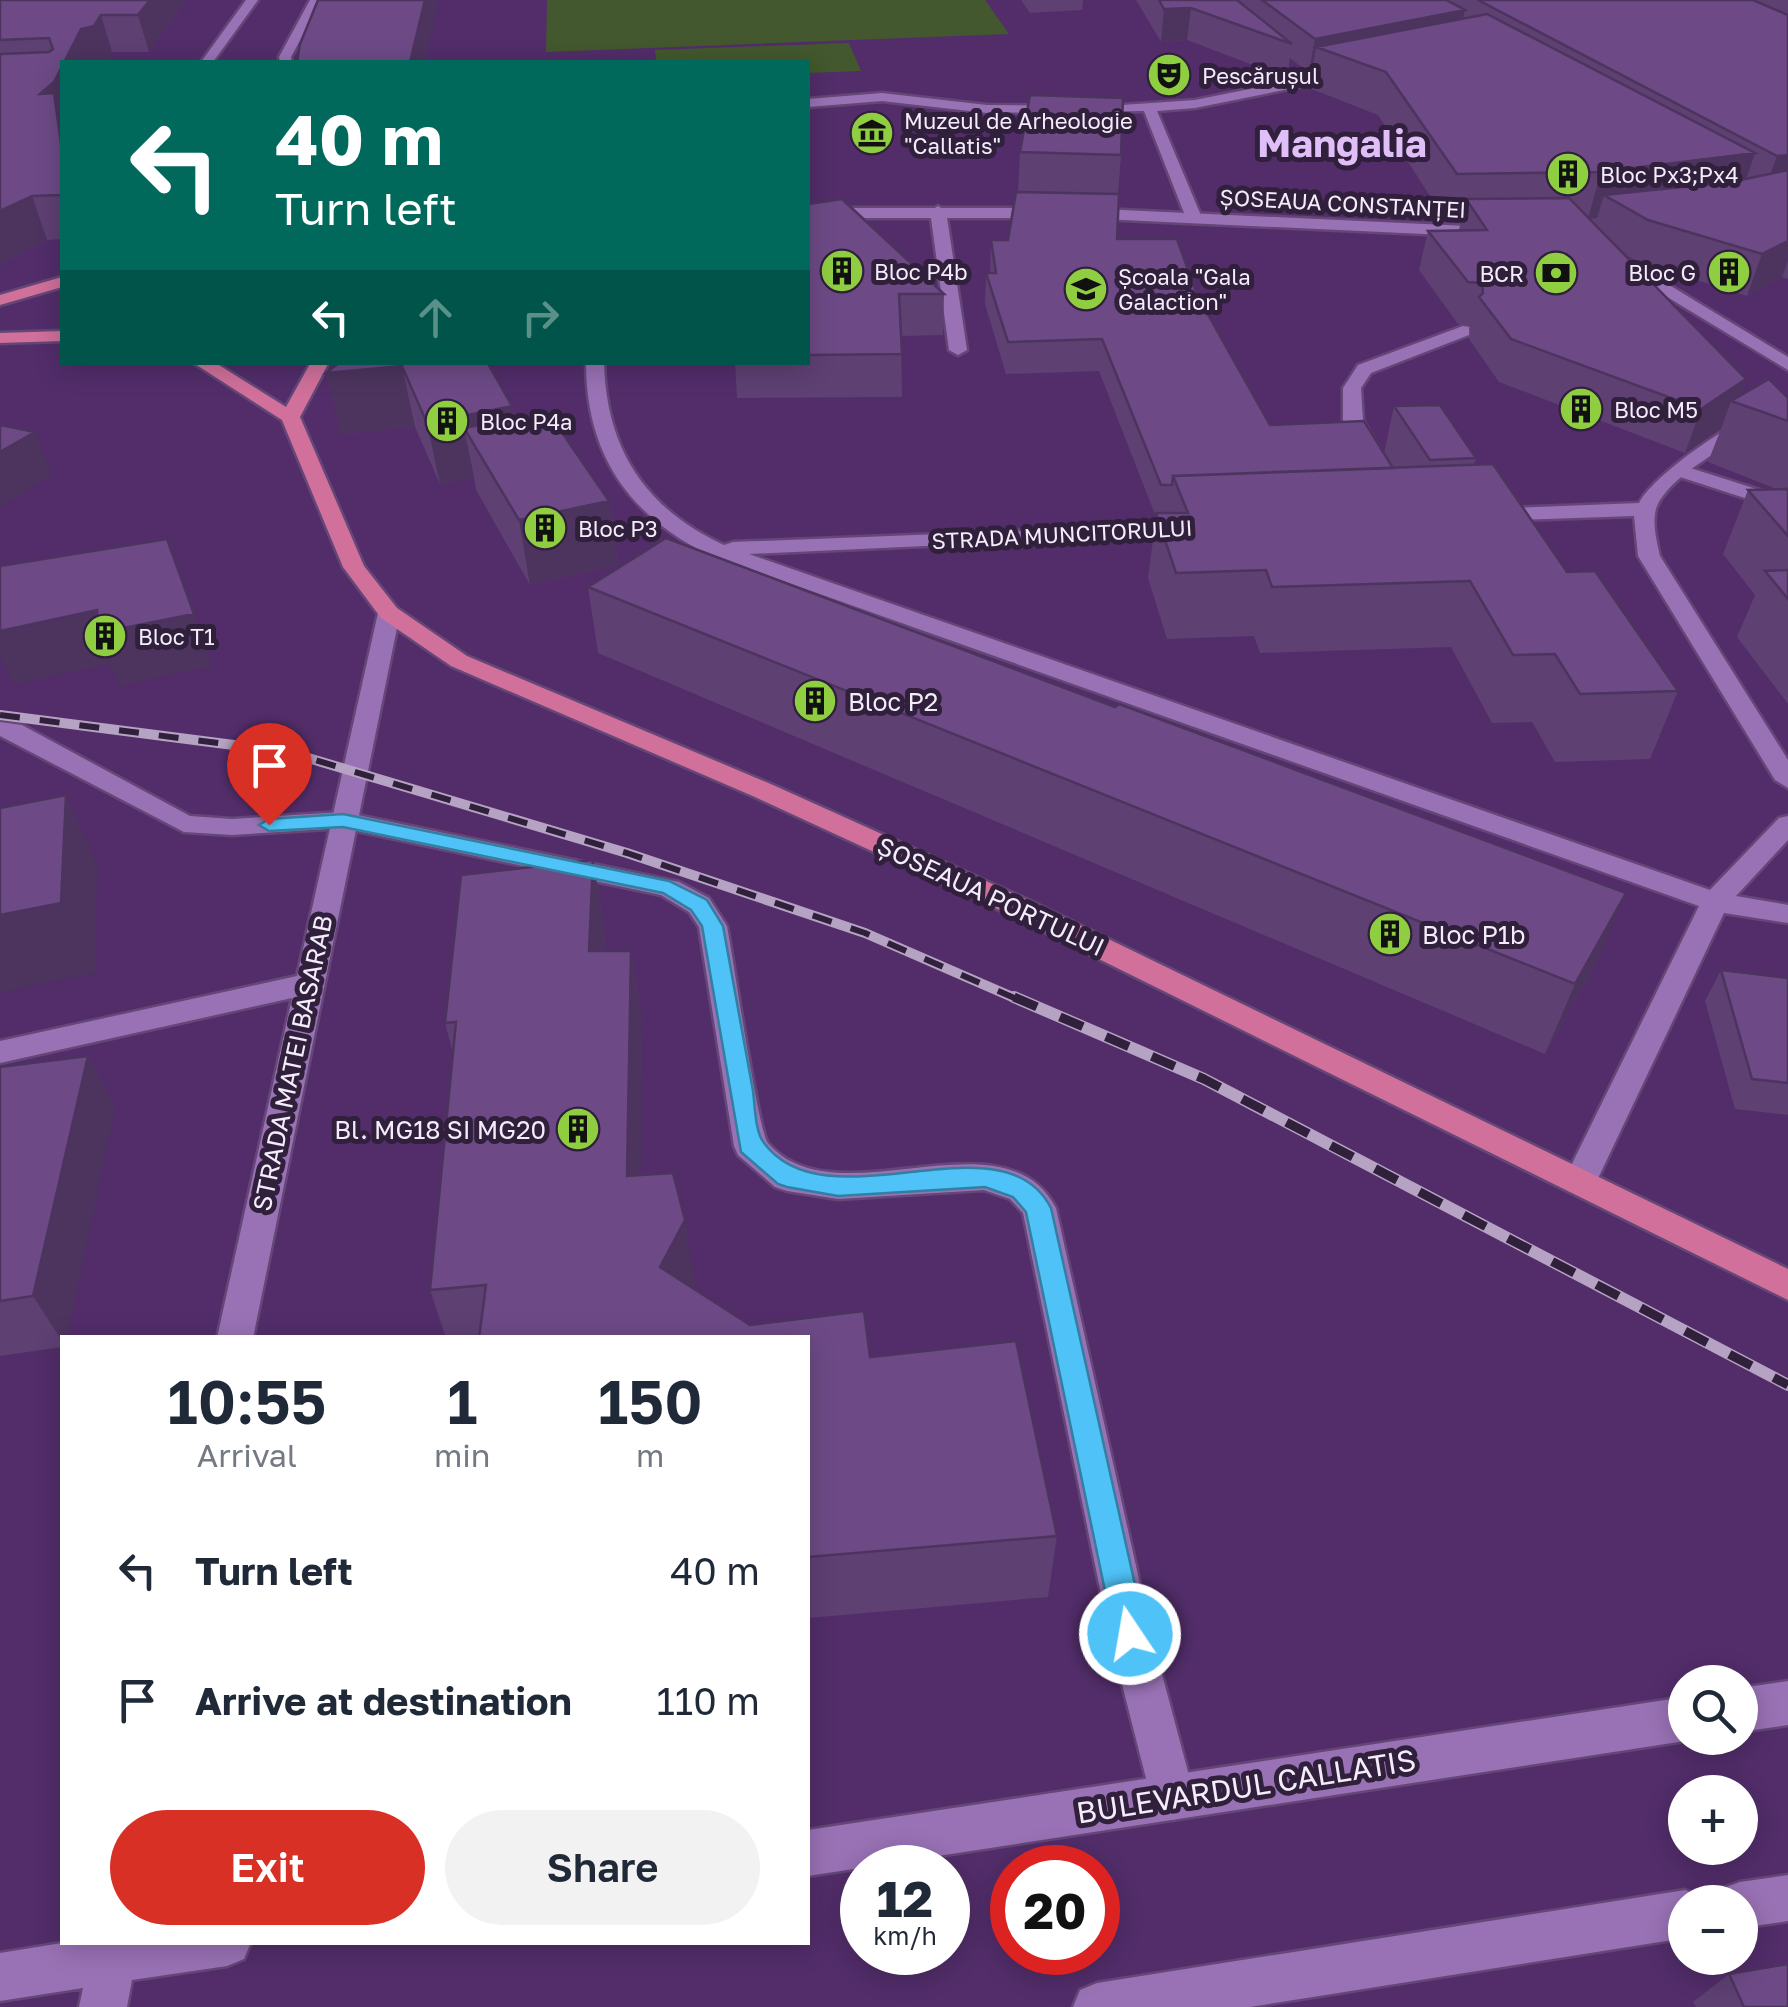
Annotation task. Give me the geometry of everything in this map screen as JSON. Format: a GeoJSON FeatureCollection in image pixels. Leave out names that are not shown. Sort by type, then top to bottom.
{"type":"FeatureCollection","features":[{"type":"Feature","properties":{"kind":"main road"},"geometry":{"type":"LineString","coordinates":[[0,300],[60,283]]}},
{"type":"Feature","properties":{"kind":"main road"},"geometry":{"type":"LineString","coordinates":[[0,338],[60,336]]}},
{"type":"Feature","properties":{"kind":"main road"},"geometry":{"type":"LineString","coordinates":[[206,365],[290,417],[318,365]]}},
{"type":"Feature","properties":{"kind":"main road","name":"ȘOSEAUA PORTULUI"},"geometry":{"type":"LineString","coordinates":[[290,417],[354,567],[389,613],[459,661],[764,791],[1016,906],[1788,1285]]}},
{"type":"Feature","properties":{"kind":"street"},"geometry":{"type":"LineString","coordinates":[[209,60],[252,0]]}},
{"type":"Feature","properties":{"kind":"street"},"geometry":{"type":"LineString","coordinates":[[286,60],[316,0]]}},
{"type":"Feature","properties":{"kind":"street"},"geometry":{"type":"LineString","coordinates":[[810,104],[882,97],[987,109],[1149,107],[1196,104],[1300,77],[1364,70]]}},
{"type":"Feature","properties":{"kind":"street","name":"ȘOSEAUA CONSTANȚEI"},"geometry":{"type":"LineString","coordinates":[[1149,107],[1194,218]]}},
{"type":"Feature","properties":{"kind":"street"},"geometry":{"type":"LineString","coordinates":[[938,211],[958,350]]}},
{"type":"Feature","properties":{"kind":"street","name":"ȘOSEAUA CONSTANȚEI"},"geometry":{"type":"LineString","coordinates":[[810,214],[938,211],[1513,233]]}},
{"type":"Feature","properties":{"kind":"street"},"geometry":{"type":"LineString","coordinates":[[1605,253],[1788,366]]}},
{"type":"Feature","properties":{"kind":"street"},"geometry":{"type":"LineString","coordinates":[[1381,469],[1353,420],[1352,388],[1364,369],[1462,331]]}},
{"type":"Feature","properties":{"kind":"street"},"geometry":{"type":"LineString","coordinates":[[595,365],[598,409],[628,478],[649,508],[685,534],[715,549],[1715,902],[1788,914]]}},
{"type":"Feature","properties":{"kind":"street"},"geometry":{"type":"LineString","coordinates":[[1788,404],[1665,482],[1646,509],[1644,534],[1650,556],[1788,780]]}},
{"type":"Feature","properties":{"kind":"street"},"geometry":{"type":"LineString","coordinates":[[1681,471],[1788,506]]}},
{"type":"Feature","properties":{"kind":"street"},"geometry":{"type":"LineString","coordinates":[[1468,516],[1646,509]]}},
{"type":"Feature","properties":{"kind":"street","name":"STRADA MUNCITORULUI"},"geometry":{"type":"LineString","coordinates":[[715,549],[1211,527]]}},
{"type":"Feature","properties":{"kind":"street","name":"STRADA MATEI BASARAB"},"geometry":{"type":"LineString","coordinates":[[237,1335],[389,613]]}},
{"type":"Feature","properties":{"kind":"street"},"geometry":{"type":"LineString","coordinates":[[0,730],[13,730],[184,824],[232,827],[343,820],[669,888],[699,905],[712,926],[750,1146],[774,1167],[787,1178],[838,1186],[986,1178],[1022,1190],[1038,1208],[1130,1634],[1172,1798]]}},
{"type":"Feature","properties":{"kind":"street"},"geometry":{"type":"LineString","coordinates":[[1580,1182],[1715,902],[1788,824]]}},
{"type":"Feature","properties":{"kind":"street"},"geometry":{"type":"LineString","coordinates":[[0,1052],[308,984]]}},
{"type":"Feature","properties":{"kind":"street"},"geometry":{"type":"LineString","coordinates":[[1758,1707],[1788,1703]]}},
{"type":"Feature","properties":{"kind":"street","name":"BULEVARDUL CALLATIS"},"geometry":{"type":"LineString","coordinates":[[810,1853],[1668,1722]]}},
{"type":"Feature","properties":{"kind":"street"},"geometry":{"type":"LineString","coordinates":[[1758,1902],[1788,1898]]}},
{"type":"Feature","properties":{"kind":"street"},"geometry":{"type":"LineString","coordinates":[[1097,2007],[1668,1917]]}},
{"type":"Feature","properties":{"kind":"street"},"geometry":{"type":"LineString","coordinates":[[0,1977],[114,1951],[189,1945]]}},
{"type":"Feature","properties":{"kind":"street"},"geometry":{"type":"LineString","coordinates":[[103,2007],[114,1951]]}},
{"type":"Feature","properties":{"kind":"green space"},"geometry":{"type":"Polygon","coordinates":[[[547,0],[985,0],[1009,34],[546,52],[547,0]]]}},
{"type":"Feature","properties":{"kind":"green space"},"geometry":{"type":"Polygon","coordinates":[[[849,43],[861,71],[810,73],[810,60],[656,60],[655,50],[849,43]]]}},
{"type":"Feature","properties":{"kind":"building"},"geometry":{"type":"Polygon","coordinates":[[[0,0],[150,0],[138,15],[101,15],[94,26],[81,29],[65,60],[60,60],[54,82],[40,94],[54,93],[60,136],[60,195],[32,196],[0,211],[0,54],[53,49],[49,38],[0,40],[0,0]]]}},
{"type":"Feature","properties":{"kind":"building"},"geometry":{"type":"Polygon","coordinates":[[[318,0],[425,0],[410,60],[297,60],[318,0]]]}},
{"type":"Feature","properties":{"kind":"building"},"geometry":{"type":"Polygon","coordinates":[[[1159,0],[1237,0],[1292,44],[1191,8],[1164,9],[1159,0]]]}},
{"type":"Feature","properties":{"kind":"building"},"geometry":{"type":"Polygon","coordinates":[[[1262,0],[1446,0],[1465,10],[1315,39],[1262,0]]]}},
{"type":"Feature","properties":{"kind":"building"},"geometry":{"type":"Polygon","coordinates":[[[1478,0],[1753,0],[1788,15],[1788,155],[1777,156],[1478,0]]]}},
{"type":"Feature","properties":{"kind":"building"},"geometry":{"type":"Polygon","coordinates":[[[1487,14],[1755,153],[1601,172],[1457,174],[1386,72],[1316,47],[1487,14]]]}},
{"type":"Feature","properties":{"kind":"building"},"geometry":{"type":"Polygon","coordinates":[[[1030,95],[1123,98],[1121,155],[1020,152],[1030,95]]]}},
{"type":"Feature","properties":{"kind":"building"},"geometry":{"type":"Polygon","coordinates":[[[1788,170],[1788,241],[1762,254],[1648,220],[1604,195],[1731,182],[1788,170]]]}},
{"type":"Feature","properties":{"kind":"building"},"geometry":{"type":"Polygon","coordinates":[[[1016,192],[1119,194],[1117,239],[1177,239],[1197,295],[1270,425],[1364,421],[1393,468],[1173,476],[1172,485],[1161,485],[1102,339],[1008,342],[986,273],[996,273],[991,240],[1008,240],[1016,192]]]}},
{"type":"Feature","properties":{"kind":"building"},"geometry":{"type":"Polygon","coordinates":[[[1569,198],[1746,379],[1701,409],[1511,339],[1479,297],[1483,293],[1482,283],[1468,282],[1428,231],[1487,230],[1466,199],[1569,198]]]}},
{"type":"Feature","properties":{"kind":"building"},"geometry":{"type":"Polygon","coordinates":[[[842,199],[944,294],[899,294],[902,354],[810,355],[810,204],[842,199]]]}},
{"type":"Feature","properties":{"kind":"building"},"geometry":{"type":"Polygon","coordinates":[[[336,365],[489,365],[512,406],[427,423],[402,366],[326,373],[336,365]]]}},
{"type":"Feature","properties":{"kind":"building"},"geometry":{"type":"Polygon","coordinates":[[[1769,379],[1788,398],[1788,421],[1731,401],[1769,379]]]}},
{"type":"Feature","properties":{"kind":"building"},"geometry":{"type":"Polygon","coordinates":[[[1440,405],[1476,458],[1430,460],[1394,406],[1440,405]]]}},
{"type":"Feature","properties":{"kind":"building"},"geometry":{"type":"Polygon","coordinates":[[[548,412],[609,501],[519,520],[464,428],[548,412]]]}},
{"type":"Feature","properties":{"kind":"building"},"geometry":{"type":"Polygon","coordinates":[[[0,425],[35,432],[0,452],[0,425]]]}},
{"type":"Feature","properties":{"kind":"building"},"geometry":{"type":"Polygon","coordinates":[[[1493,464],[1567,572],[1595,571],[1678,691],[1580,694],[1555,654],[1513,655],[1470,581],[1272,587],[1266,570],[1176,573],[1156,513],[1188,513],[1173,476],[1493,464]]]}},
{"type":"Feature","properties":{"kind":"building"},"geometry":{"type":"Polygon","coordinates":[[[1788,489],[1788,536],[1748,490],[1788,489]]]}},
{"type":"Feature","properties":{"kind":"building"},"geometry":{"type":"Polygon","coordinates":[[[666,538],[1626,893],[1575,984],[588,587],[666,538]]]}},
{"type":"Feature","properties":{"kind":"building"},"geometry":{"type":"Polygon","coordinates":[[[167,539],[194,614],[98,633],[97,610],[0,631],[0,566],[167,539]]]}},
{"type":"Feature","properties":{"kind":"building"},"geometry":{"type":"Polygon","coordinates":[[[1788,570],[1788,599],[1765,571],[1788,570]]]}},
{"type":"Feature","properties":{"kind":"building"},"geometry":{"type":"Polygon","coordinates":[[[66,795],[61,903],[0,915],[0,808],[66,795]]]}},
{"type":"Feature","properties":{"kind":"building"},"geometry":{"type":"Polygon","coordinates":[[[593,860],[589,951],[631,951],[627,1176],[673,1173],[685,1220],[660,1267],[750,1325],[864,1311],[870,1357],[1016,1341],[1057,1536],[810,1557],[810,1335],[479,1335],[486,1285],[430,1290],[456,1022],[445,1023],[461,875],[593,860]]]}},
{"type":"Feature","properties":{"kind":"building"},"geometry":{"type":"Polygon","coordinates":[[[1721,970],[1788,978],[1788,1083],[1752,1079],[1721,970]]]}},
{"type":"Feature","properties":{"kind":"building"},"geometry":{"type":"Polygon","coordinates":[[[88,1056],[33,1296],[0,1301],[0,1067],[88,1056]]]}},
{"type":"Feature","properties":{"kind":"building"},"geometry":{"type":"Polygon","coordinates":[[[1788,1964],[1788,2007],[1744,2007],[1729,1975],[1758,1975],[1758,1969],[1788,1964]]]}},
{"type":"Feature","properties":{"kind":"railway"},"geometry":{"type":"LineString","coordinates":[[0,715],[288,752],[627,853],[865,933],[1019,1000]]}},
{"type":"Feature","properties":{"kind":"railway"},"geometry":{"type":"LineString","coordinates":[[1014,997],[1204,1079],[1788,1385]]}},
{"type":"Feature","properties":{"kind":"place","name":"Pescărușul"},"geometry":{"type":"Point","coordinates":[1169,75]}},
{"type":"Feature","properties":{"kind":"place","name":"Muzeul de Arheologie \"Callatis\""},"geometry":{"type":"Point","coordinates":[872,133]}},
{"type":"Feature","properties":{"kind":"place","name":"Bloc Px3;Px4"},"geometry":{"type":"Point","coordinates":[1568,174]}},
{"type":"Feature","properties":{"kind":"place","name":"Bloc P4b"},"geometry":{"type":"Point","coordinates":[842,271]}},
{"type":"Feature","properties":{"kind":"place","name":"Bloc G"},"geometry":{"type":"Point","coordinates":[1729,272]}},
{"type":"Feature","properties":{"kind":"place","name":"BCR"},"geometry":{"type":"Point","coordinates":[1556,273]}},
{"type":"Feature","properties":{"kind":"place","name":"Școala \"Gala Galaction\""},"geometry":{"type":"Point","coordinates":[1086,289]}},
{"type":"Feature","properties":{"kind":"place","name":"Bloc M5"},"geometry":{"type":"Point","coordinates":[1581,409]}},
{"type":"Feature","properties":{"kind":"place","name":"Bloc P4a"},"geometry":{"type":"Point","coordinates":[447,421]}},
{"type":"Feature","properties":{"kind":"place","name":"Bloc P3"},"geometry":{"type":"Point","coordinates":[545,528]}},
{"type":"Feature","properties":{"kind":"place","name":"Bloc T1"},"geometry":{"type":"Point","coordinates":[105,636]}},
{"type":"Feature","properties":{"kind":"place","name":"Bloc P2"},"geometry":{"type":"Point","coordinates":[815,701]}},
{"type":"Feature","properties":{"kind":"place","name":"Bloc P1b"},"geometry":{"type":"Point","coordinates":[1390,934]}},
{"type":"Feature","properties":{"kind":"place","name":"Bl. MG18 SI MG20"},"geometry":{"type":"Point","coordinates":[578,1129]}},
{"type":"Feature","properties":{"kind":"district","name":"Mangalia"},"geometry":{"type":"Point","coordinates":[1342,142]}},
{"type":"Feature","properties":{"kind":"route"},"geometry":{"type":"LineString","coordinates":[[269,825],[343,820],[669,888],[699,905],[712,926],[750,1146],[787,1178],[838,1186],[986,1178],[1022,1190],[1038,1208],[1130,1634]]}}]}
